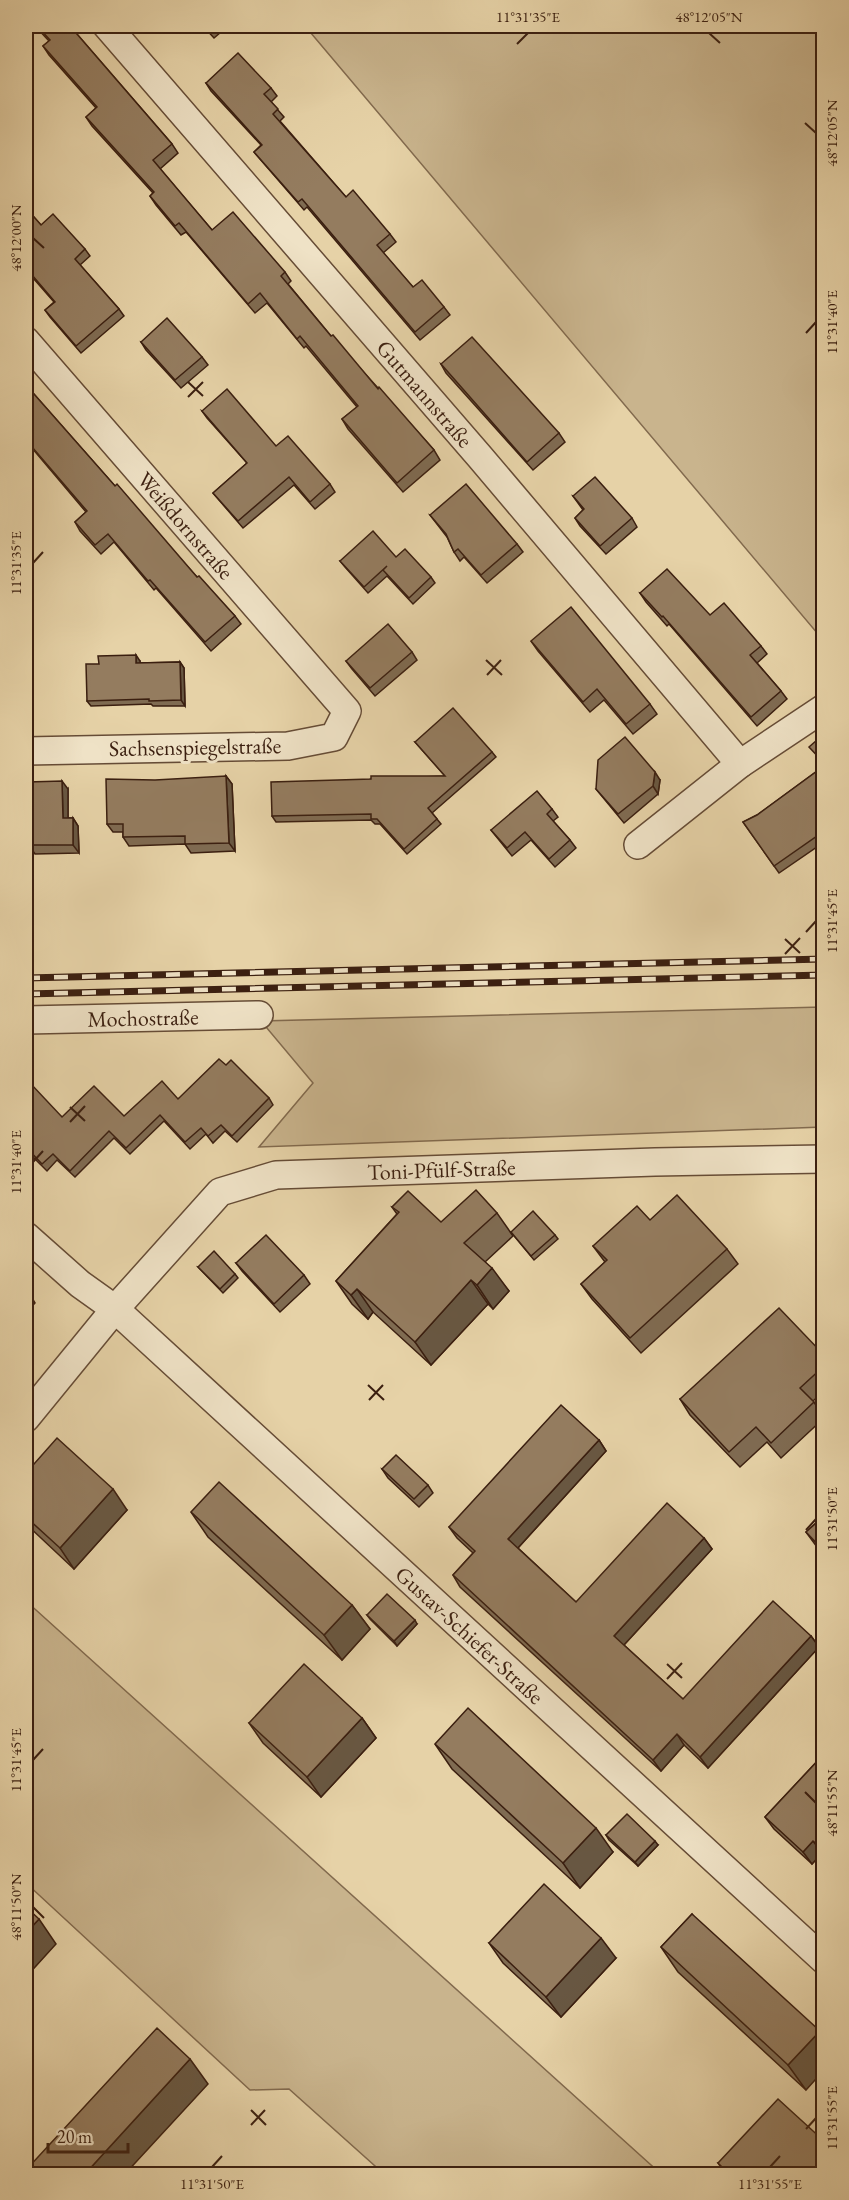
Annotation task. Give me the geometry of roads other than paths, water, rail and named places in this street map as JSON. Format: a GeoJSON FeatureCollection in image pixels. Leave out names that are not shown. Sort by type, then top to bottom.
{"type":"FeatureCollection","features":[{"type":"Feature","properties":{"kind":"street","name":"Gutmannstraße"},"geometry":{"type":"LineString","coordinates":[[107,26],[480,457],[740,764]]}},
{"type":"Feature","properties":{"kind":"street","name":"Weißdornstraße"},"geometry":{"type":"LineString","coordinates":[[26,341],[347,711]]}},
{"type":"Feature","properties":{"kind":"street"},"geometry":{"type":"LineString","coordinates":[[638,845],[740,764],[824,708]]}},
{"type":"Feature","properties":{"kind":"street","name":"Sachsenspiegelstraße"},"geometry":{"type":"LineString","coordinates":[[26,751],[288,746],[334,737],[347,711]]}},
{"type":"Feature","properties":{"kind":"street","name":"Mochostraße"},"geometry":{"type":"LineString","coordinates":[[26,1020],[259,1016]]}},
{"type":"Feature","properties":{"kind":"street","name":"Toni-Pfülf-Straße"},"geometry":{"type":"LineString","coordinates":[[26,1418],[115,1309],[220,1192],[276,1175],[664,1161],[824,1159]]}},
{"type":"Feature","properties":{"kind":"street","name":"Gustav-Schiefer-Straße"},"geometry":{"type":"LineString","coordinates":[[26,1236],[80,1284],[115,1309],[824,1960]]}},
{"type":"Feature","properties":{"kind":"railway"},"geometry":{"type":"LineString","coordinates":[[26,978],[824,959]]}},
{"type":"Feature","properties":{"kind":"railway"},"geometry":{"type":"LineString","coordinates":[[26,994],[824,975]]}}]}
